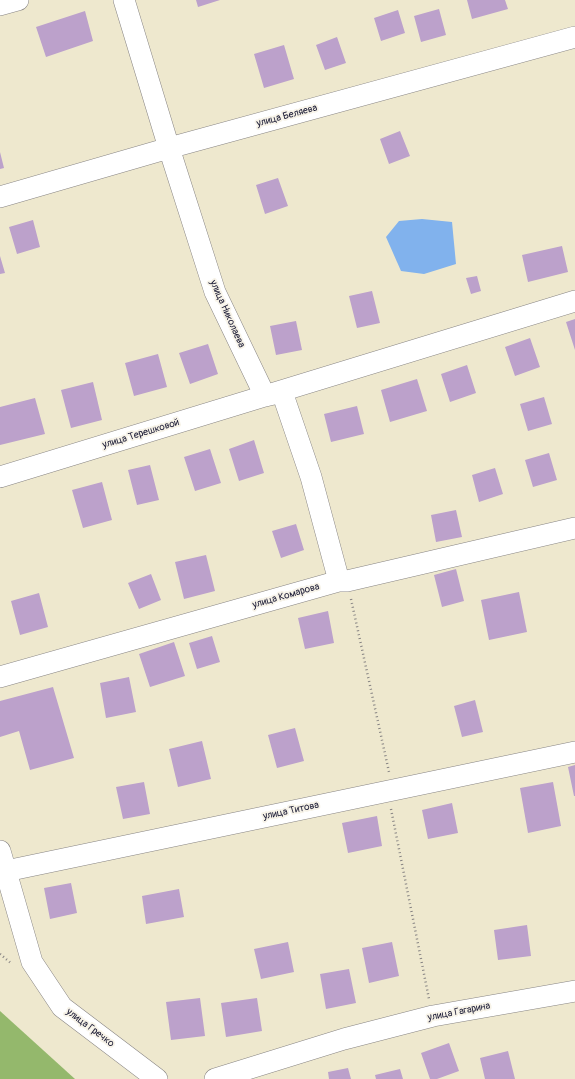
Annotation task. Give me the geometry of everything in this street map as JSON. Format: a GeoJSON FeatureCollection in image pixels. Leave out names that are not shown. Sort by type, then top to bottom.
{"type":"FeatureCollection","features":[{"type":"Feature","properties":{"kind":"street"},"geometry":{"type":"LineString","coordinates":[[0,5],[18,0]]}},
{"type":"Feature","properties":{"kind":"street","name":"улица Николаева"},"geometry":{"type":"LineString","coordinates":[[124,0],[215,292],[274,394],[311,477],[343,581]]}},
{"type":"Feature","properties":{"kind":"street","name":"улица Беляева"},"geometry":{"type":"LineString","coordinates":[[0,197],[169,148],[575,37]]}},
{"type":"Feature","properties":{"kind":"street","name":"улица Терешковой"},"geometry":{"type":"LineString","coordinates":[[0,477],[575,301]]}},
{"type":"Feature","properties":{"kind":"street","name":"улица Комарова"},"geometry":{"type":"LineString","coordinates":[[0,677],[343,581],[575,528]]}},
{"type":"Feature","properties":{"kind":"street","name":"улица Титова"},"geometry":{"type":"LineString","coordinates":[[6,871],[575,752]]}},
{"type":"Feature","properties":{"kind":"street","name":"улица Гречко"},"geometry":{"type":"LineString","coordinates":[[0,850],[32,962],[62,1007],[157,1079]]}},
{"type":"Feature","properties":{"kind":"street","name":"улица Гагарина"},"geometry":{"type":"LineString","coordinates":[[215,1079],[344,1039],[433,1016],[575,991]]}},
{"type":"Feature","properties":{"kind":"path"},"geometry":{"type":"LineString","coordinates":[[343,581],[390,791],[433,1016]]}},
{"type":"Feature","properties":{"kind":"green space"},"geometry":{"type":"Polygon","coordinates":[[[0,1011],[75,1079],[0,1079],[0,1011]]]}},
{"type":"Feature","properties":{"kind":"water"},"geometry":{"type":"Polygon","coordinates":[[[422,219],[452,222],[456,264],[424,274],[401,271],[386,237],[399,221],[422,219]]]}},
{"type":"Feature","properties":{"kind":"building"},"geometry":{"type":"Polygon","coordinates":[[[196,0],[220,0],[198,7],[196,0]]]}},
{"type":"Feature","properties":{"kind":"building"},"geometry":{"type":"Polygon","coordinates":[[[467,0],[505,0],[508,9],[472,19],[467,0]]]}},
{"type":"Feature","properties":{"kind":"building"},"geometry":{"type":"Polygon","coordinates":[[[439,9],[446,35],[421,42],[414,16],[439,9]]]}},
{"type":"Feature","properties":{"kind":"building"},"geometry":{"type":"Polygon","coordinates":[[[398,10],[405,33],[381,41],[374,18],[398,10]]]}},
{"type":"Feature","properties":{"kind":"building"},"geometry":{"type":"Polygon","coordinates":[[[85,11],[93,41],[46,57],[36,27],[85,11]]]}},
{"type":"Feature","properties":{"kind":"building"},"geometry":{"type":"Polygon","coordinates":[[[337,37],[346,63],[325,70],[316,45],[337,37]]]}},
{"type":"Feature","properties":{"kind":"building"},"geometry":{"type":"Polygon","coordinates":[[[284,45],[294,79],[264,88],[254,54],[284,45]]]}},
{"type":"Feature","properties":{"kind":"building"},"geometry":{"type":"Polygon","coordinates":[[[400,131],[410,156],[389,164],[380,139],[400,131]]]}},
{"type":"Feature","properties":{"kind":"building"},"geometry":{"type":"Polygon","coordinates":[[[0,152],[4,168],[0,169],[0,152]]]}},
{"type":"Feature","properties":{"kind":"building"},"geometry":{"type":"Polygon","coordinates":[[[278,178],[288,206],[265,214],[256,185],[278,178]]]}},
{"type":"Feature","properties":{"kind":"building"},"geometry":{"type":"Polygon","coordinates":[[[33,220],[40,247],[17,254],[9,227],[33,220]]]}},
{"type":"Feature","properties":{"kind":"building"},"geometry":{"type":"Polygon","coordinates":[[[562,246],[568,272],[528,282],[522,255],[562,246]]]}},
{"type":"Feature","properties":{"kind":"building"},"geometry":{"type":"Polygon","coordinates":[[[0,256],[5,273],[0,274],[0,256]]]}},
{"type":"Feature","properties":{"kind":"building"},"geometry":{"type":"Polygon","coordinates":[[[477,276],[481,291],[471,294],[466,278],[477,276]]]}},
{"type":"Feature","properties":{"kind":"building"},"geometry":{"type":"Polygon","coordinates":[[[372,291],[380,323],[357,328],[349,296],[372,291]]]}},
{"type":"Feature","properties":{"kind":"building"},"geometry":{"type":"Polygon","coordinates":[[[575,319],[575,350],[566,322],[575,319]]]}},
{"type":"Feature","properties":{"kind":"building"},"geometry":{"type":"Polygon","coordinates":[[[296,321],[302,350],[276,355],[270,326],[296,321]]]}},
{"type":"Feature","properties":{"kind":"building"},"geometry":{"type":"Polygon","coordinates":[[[530,338],[540,367],[515,376],[505,347],[530,338]]]}},
{"type":"Feature","properties":{"kind":"building"},"geometry":{"type":"Polygon","coordinates":[[[208,344],[218,374],[190,384],[179,353],[208,344]]]}},
{"type":"Feature","properties":{"kind":"building"},"geometry":{"type":"Polygon","coordinates":[[[158,354],[167,387],[134,396],[125,363],[158,354]]]}},
{"type":"Feature","properties":{"kind":"building"},"geometry":{"type":"Polygon","coordinates":[[[467,365],[476,393],[450,402],[441,374],[467,365]]]}},
{"type":"Feature","properties":{"kind":"building"},"geometry":{"type":"Polygon","coordinates":[[[417,379],[427,411],[390,422],[381,390],[417,379]]]}},
{"type":"Feature","properties":{"kind":"building"},"geometry":{"type":"Polygon","coordinates":[[[93,382],[102,420],[71,428],[61,390],[93,382]]]}},
{"type":"Feature","properties":{"kind":"building"},"geometry":{"type":"Polygon","coordinates":[[[544,397],[552,424],[528,431],[520,404],[544,397]]]}},
{"type":"Feature","properties":{"kind":"building"},"geometry":{"type":"Polygon","coordinates":[[[35,398],[45,434],[0,445],[0,407],[35,398]]]}},
{"type":"Feature","properties":{"kind":"building"},"geometry":{"type":"Polygon","coordinates":[[[357,406],[364,434],[331,442],[324,414],[357,406]]]}},
{"type":"Feature","properties":{"kind":"building"},"geometry":{"type":"Polygon","coordinates":[[[254,440],[264,473],[239,481],[229,449],[254,440]]]}},
{"type":"Feature","properties":{"kind":"building"},"geometry":{"type":"Polygon","coordinates":[[[210,449],[221,483],[195,491],[184,457],[210,449]]]}},
{"type":"Feature","properties":{"kind":"building"},"geometry":{"type":"Polygon","coordinates":[[[549,453],[557,480],[533,487],[525,460],[549,453]]]}},
{"type":"Feature","properties":{"kind":"building"},"geometry":{"type":"Polygon","coordinates":[[[150,465],[159,500],[137,505],[128,470],[150,465]]]}},
{"type":"Feature","properties":{"kind":"building"},"geometry":{"type":"Polygon","coordinates":[[[495,468],[503,494],[479,502],[472,475],[495,468]]]}},
{"type":"Feature","properties":{"kind":"building"},"geometry":{"type":"Polygon","coordinates":[[[102,482],[112,520],[83,528],[72,490],[102,482]]]}},
{"type":"Feature","properties":{"kind":"building"},"geometry":{"type":"Polygon","coordinates":[[[456,510],[462,537],[436,542],[431,515],[456,510]]]}},
{"type":"Feature","properties":{"kind":"building"},"geometry":{"type":"Polygon","coordinates":[[[296,524],[304,550],[281,558],[272,531],[296,524]]]}},
{"type":"Feature","properties":{"kind":"building"},"geometry":{"type":"Polygon","coordinates":[[[206,555],[215,591],[184,599],[175,562],[206,555]]]}},
{"type":"Feature","properties":{"kind":"building"},"geometry":{"type":"Polygon","coordinates":[[[456,569],[464,601],[442,607],[434,575],[456,569]]]}},
{"type":"Feature","properties":{"kind":"building"},"geometry":{"type":"Polygon","coordinates":[[[151,574],[161,600],[139,609],[128,583],[151,574]]]}},
{"type":"Feature","properties":{"kind":"building"},"geometry":{"type":"Polygon","coordinates":[[[519,592],[527,632],[489,640],[481,600],[519,592]]]}},
{"type":"Feature","properties":{"kind":"building"},"geometry":{"type":"Polygon","coordinates":[[[39,593],[48,627],[20,635],[11,601],[39,593]]]}},
{"type":"Feature","properties":{"kind":"building"},"geometry":{"type":"Polygon","coordinates":[[[328,611],[334,643],[305,649],[298,618],[328,611]]]}},
{"type":"Feature","properties":{"kind":"building"},"geometry":{"type":"Polygon","coordinates":[[[212,636],[220,662],[197,669],[189,643],[212,636]]]}},
{"type":"Feature","properties":{"kind":"building"},"geometry":{"type":"Polygon","coordinates":[[[174,642],[185,676],[150,687],[139,654],[174,642]]]}},
{"type":"Feature","properties":{"kind":"building"},"geometry":{"type":"Polygon","coordinates":[[[129,677],[136,712],[106,718],[100,683],[129,677]]]}},
{"type":"Feature","properties":{"kind":"building"},"geometry":{"type":"Polygon","coordinates":[[[53,687],[74,758],[30,770],[19,731],[0,737],[0,701],[53,687]]]}},
{"type":"Feature","properties":{"kind":"building"},"geometry":{"type":"Polygon","coordinates":[[[475,700],[483,732],[462,737],[454,706],[475,700]]]}},
{"type":"Feature","properties":{"kind":"building"},"geometry":{"type":"Polygon","coordinates":[[[295,728],[304,761],[277,768],[268,735],[295,728]]]}},
{"type":"Feature","properties":{"kind":"building"},"geometry":{"type":"Polygon","coordinates":[[[202,741],[211,779],[178,787],[169,749],[202,741]]]}},
{"type":"Feature","properties":{"kind":"building"},"geometry":{"type":"Polygon","coordinates":[[[575,765],[575,796],[574,796],[568,767],[575,765]]]}},
{"type":"Feature","properties":{"kind":"building"},"geometry":{"type":"Polygon","coordinates":[[[144,782],[150,814],[123,819],[116,787],[144,782]]]}},
{"type":"Feature","properties":{"kind":"building"},"geometry":{"type":"Polygon","coordinates":[[[553,782],[561,826],[528,833],[520,788],[553,782]]]}},
{"type":"Feature","properties":{"kind":"building"},"geometry":{"type":"Polygon","coordinates":[[[452,803],[458,833],[428,839],[422,810],[452,803]]]}},
{"type":"Feature","properties":{"kind":"building"},"geometry":{"type":"Polygon","coordinates":[[[377,816],[382,846],[348,853],[342,823],[377,816]]]}},
{"type":"Feature","properties":{"kind":"building"},"geometry":{"type":"Polygon","coordinates":[[[71,883],[77,913],[50,919],[44,888],[71,883]]]}},
{"type":"Feature","properties":{"kind":"building"},"geometry":{"type":"Polygon","coordinates":[[[179,889],[184,917],[146,924],[142,896],[179,889]]]}},
{"type":"Feature","properties":{"kind":"building"},"geometry":{"type":"Polygon","coordinates":[[[527,925],[531,956],[498,960],[494,930],[527,925]]]}},
{"type":"Feature","properties":{"kind":"building"},"geometry":{"type":"Polygon","coordinates":[[[288,942],[294,972],[261,979],[254,949],[288,942]]]}},
{"type":"Feature","properties":{"kind":"building"},"geometry":{"type":"Polygon","coordinates":[[[392,942],[399,976],[369,983],[362,948],[392,942]]]}},
{"type":"Feature","properties":{"kind":"building"},"geometry":{"type":"Polygon","coordinates":[[[349,969],[356,1003],[326,1009],[320,974],[349,969]]]}},
{"type":"Feature","properties":{"kind":"building"},"geometry":{"type":"Polygon","coordinates":[[[200,998],[205,1036],[171,1040],[166,1002],[200,998]]]}},
{"type":"Feature","properties":{"kind":"building"},"geometry":{"type":"Polygon","coordinates":[[[257,998],[262,1031],[226,1037],[221,1003],[257,998]]]}},
{"type":"Feature","properties":{"kind":"building"},"geometry":{"type":"Polygon","coordinates":[[[449,1043],[459,1071],[437,1079],[430,1079],[421,1053],[449,1043]]]}},
{"type":"Feature","properties":{"kind":"building"},"geometry":{"type":"Polygon","coordinates":[[[508,1051],[515,1079],[485,1079],[480,1058],[508,1051]]]}},
{"type":"Feature","properties":{"kind":"building"},"geometry":{"type":"Polygon","coordinates":[[[348,1068],[351,1079],[329,1079],[328,1072],[348,1068]]]}},
{"type":"Feature","properties":{"kind":"building"},"geometry":{"type":"Polygon","coordinates":[[[400,1069],[403,1079],[376,1079],[375,1075],[400,1069]]]}}]}
